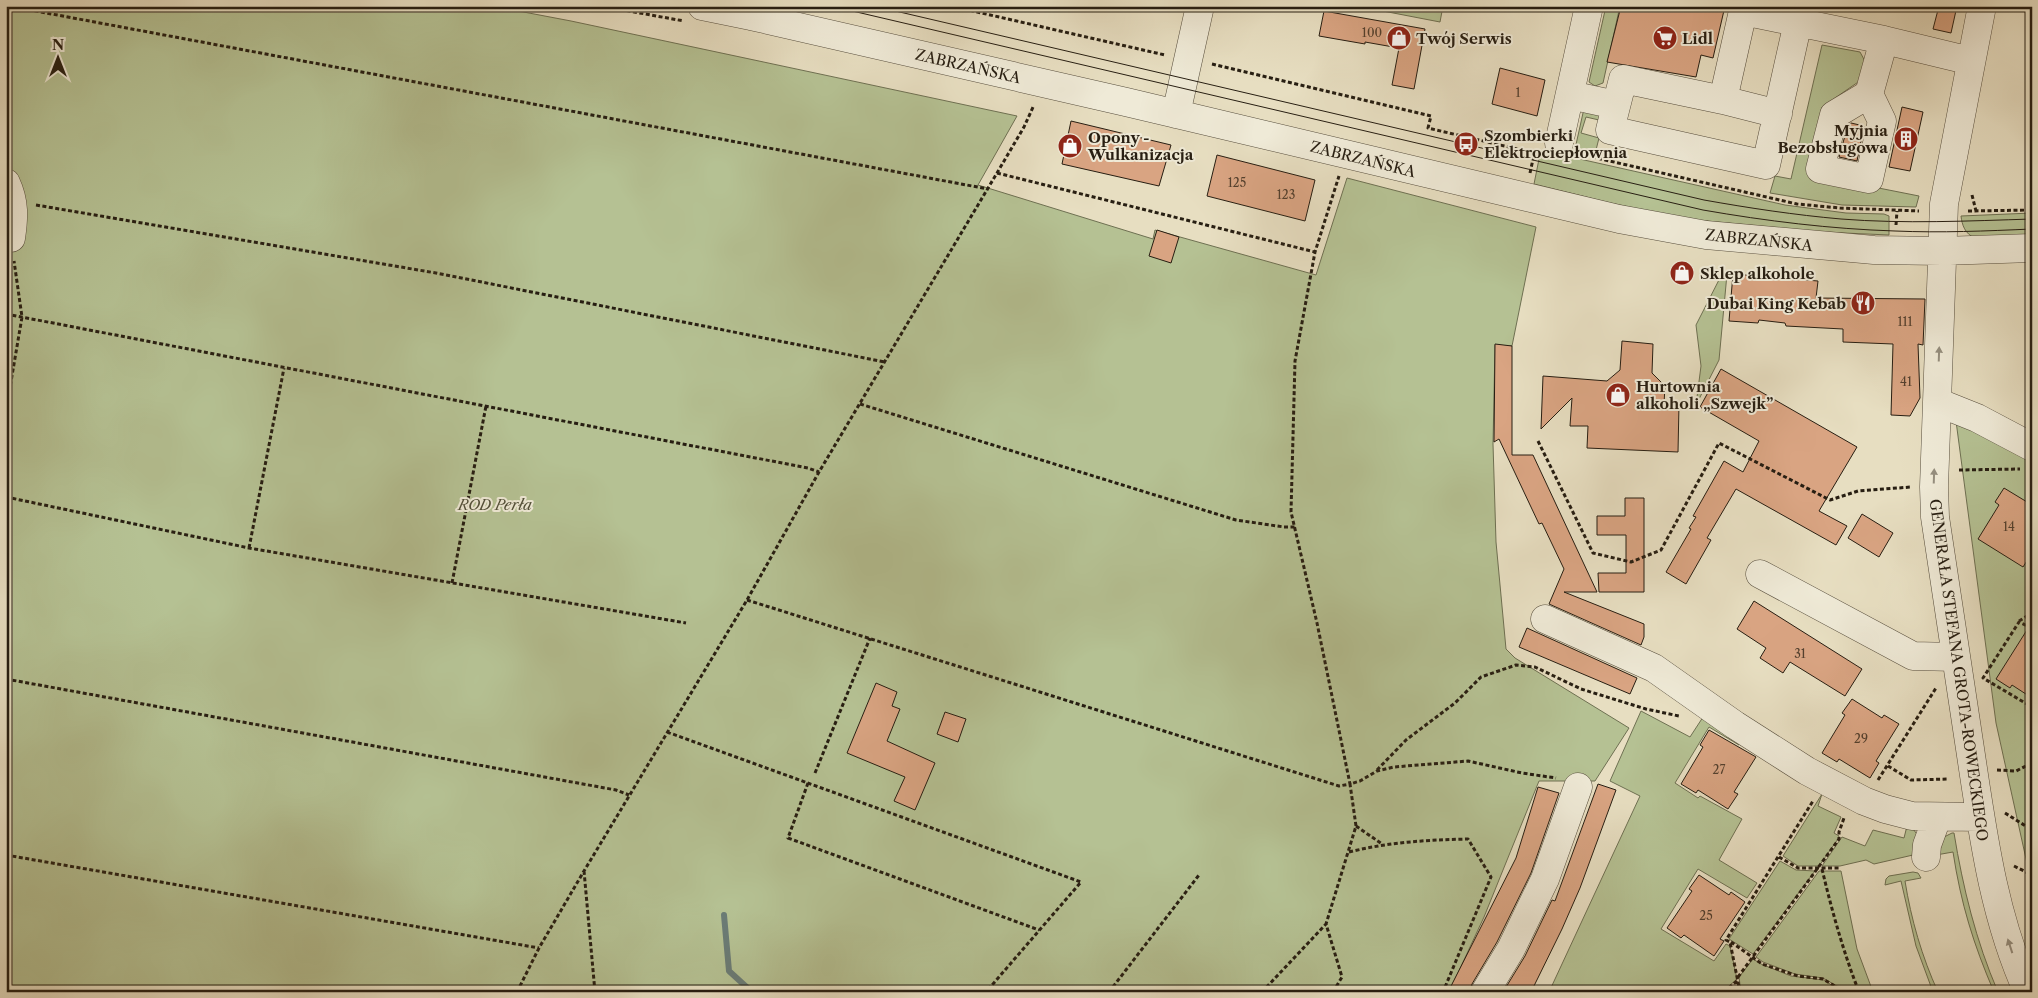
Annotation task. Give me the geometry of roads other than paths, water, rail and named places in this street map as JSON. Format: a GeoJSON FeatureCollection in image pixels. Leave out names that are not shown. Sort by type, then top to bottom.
{"type":"FeatureCollection","features":[{"type":"Feature","properties":{"kind":"street","name":"ZABRZAŃSKA"},"geometry":{"type":"LineString","coordinates":[[702,6],[752,11],[1044,84],[1619,219],[1706,236],[1826,247],[1942,251],[2032,248]]}},
{"type":"Feature","properties":{"kind":"street"},"geometry":{"type":"LineString","coordinates":[[1176,114],[1200,6]]}},
{"type":"Feature","properties":{"kind":"street"},"geometry":{"type":"LineString","coordinates":[[1559,143],[1589,6]]}},
{"type":"Feature","properties":{"kind":"street","name":"GENERAŁA STEFANA GROTA-ROWECKIEGO"},"geometry":{"type":"LineString","coordinates":[[1982,6],[1947,185],[1932,211],[1942,251],[1937,402],[1944,479],[1935,517],[1991,881],[2013,955],[2028,992]]}},
{"type":"Feature","properties":{"kind":"street"},"geometry":{"type":"LineString","coordinates":[[1723,100],[1744,9],[1971,61]]}},
{"type":"Feature","properties":{"kind":"street"},"geometry":{"type":"LineString","coordinates":[[1778,114],[1723,100],[1623,79],[1610,130],[1766,165],[1778,114],[1798,22]]}},
{"type":"Feature","properties":{"kind":"street"},"geometry":{"type":"LineString","coordinates":[[1869,94],[1884,40]]}},
{"type":"Feature","properties":{"kind":"street"},"geometry":{"type":"LineString","coordinates":[[1570,95],[1616,105]]}},
{"type":"Feature","properties":{"kind":"street"},"geometry":{"type":"LineString","coordinates":[[9,238],[14,221],[10,192]]}},
{"type":"Feature","properties":{"kind":"street"},"geometry":{"type":"LineString","coordinates":[[1937,402],[1977,418],[2027,458]]}},
{"type":"Feature","properties":{"kind":"street"},"geometry":{"type":"LineString","coordinates":[[1760,574],[1914,656],[1956,657]]}},
{"type":"Feature","properties":{"kind":"street"},"geometry":{"type":"LineString","coordinates":[[1545,619],[1654,668],[1735,725],[1807,771],[1864,801],[1901,814],[1937,818],[1980,817]]}},
{"type":"Feature","properties":{"kind":"street"},"geometry":{"type":"LineString","coordinates":[[1486,992],[1511,949],[1545,879],[1578,787]]}},
{"type":"Feature","properties":{"kind":"street"},"geometry":{"type":"LineString","coordinates":[[1926,856],[1927,845],[1937,818]]}},
{"type":"Feature","properties":{"kind":"waterway"},"geometry":{"type":"LineString","coordinates":[[724,915],[729,971],[752,992]]}},
{"type":"Feature","properties":{"kind":"tram line"},"geometry":{"type":"LineString","coordinates":[[831,6],[1703,210],[1799,224],[1871,230],[1946,232],[2032,229]]}},
{"type":"Feature","properties":{"kind":"tram line"},"geometry":{"type":"LineString","coordinates":[[874,6],[1704,200],[1789,213],[1865,221],[1936,222],[2032,219]]}},
{"type":"Feature","properties":{"kind":"place","name":"Twój Serwis"},"geometry":{"type":"Point","coordinates":[1399,38]}},
{"type":"Feature","properties":{"kind":"place","name":"Lidl"},"geometry":{"type":"Point","coordinates":[1665,38]}},
{"type":"Feature","properties":{"kind":"place","name":"Myjnia Bezobsługowa"},"geometry":{"type":"Point","coordinates":[1906,139]}},
{"type":"Feature","properties":{"kind":"place","name":"Szombierki Elektrociepłownia"},"geometry":{"type":"Point","coordinates":[1466,144]}},
{"type":"Feature","properties":{"kind":"place","name":"Opony - Wulkanizacja"},"geometry":{"type":"Point","coordinates":[1070,146]}},
{"type":"Feature","properties":{"kind":"place","name":"Sklep alkohole"},"geometry":{"type":"Point","coordinates":[1682,273]}},
{"type":"Feature","properties":{"kind":"place","name":"Dubai King Kebab"},"geometry":{"type":"Point","coordinates":[1863,303]}},
{"type":"Feature","properties":{"kind":"place","name":"Hurtownia alkoholi „Szwejk”"},"geometry":{"type":"Point","coordinates":[1618,395]}},
{"type":"Feature","properties":{"kind":"park label","name":"ROD Perła"},"geometry":{"type":"Point","coordinates":[495,504]}}]}
